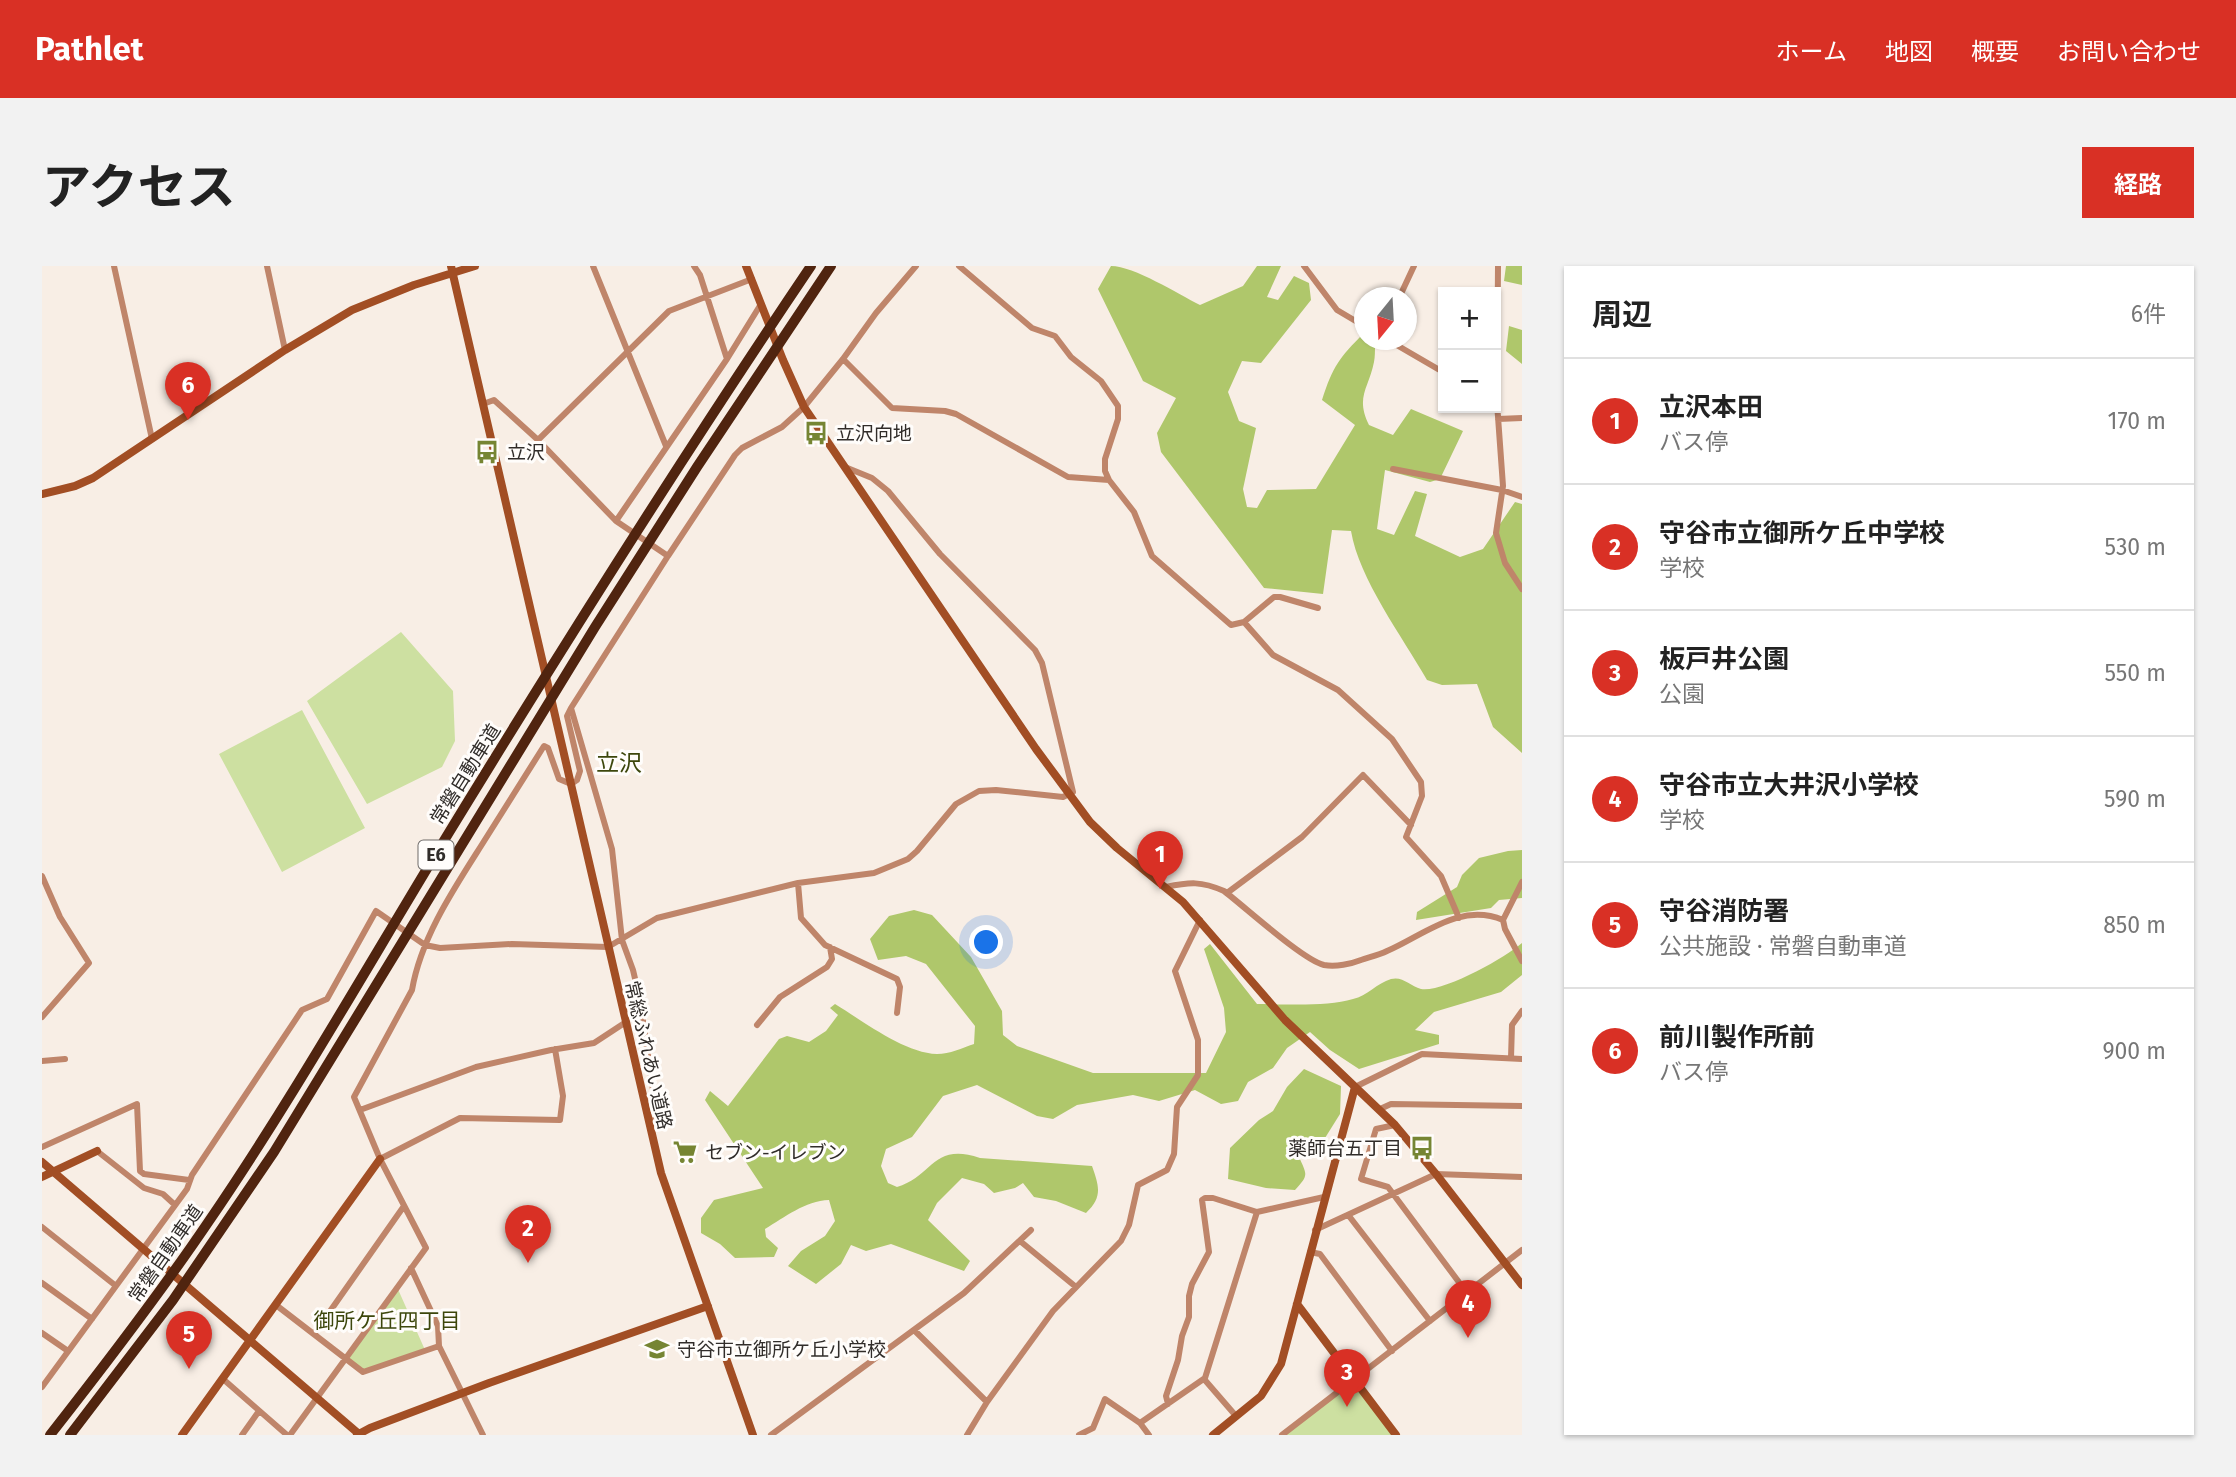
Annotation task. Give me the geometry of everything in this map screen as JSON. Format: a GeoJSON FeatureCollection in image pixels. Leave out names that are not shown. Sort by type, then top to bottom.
{"type":"FeatureCollection","features":[{"type":"Feature","properties":{"kind":"highway","name":"常磐自動車道"},"geometry":{"type":"LineString","coordinates":[[50,1435],[129,1334],[245,1167],[323,1044],[581,618],[811,266]]}},
{"type":"Feature","properties":{"kind":"highway","name":"常磐自動車道"},"geometry":{"type":"LineString","coordinates":[[70,1435],[173,1300],[274,1152],[595,627],[831,266]]}},
{"type":"Feature","properties":{"kind":"street"},"geometry":{"type":"LineString","coordinates":[[114,266],[152,439]]}},
{"type":"Feature","properties":{"kind":"street"},"geometry":{"type":"LineString","coordinates":[[267,266],[285,350]]}},
{"type":"Feature","properties":{"kind":"street"},"geometry":{"type":"LineString","coordinates":[[42,494],[75,486],[93,478],[285,350],[352,310],[452,269],[475,266]]}},
{"type":"Feature","properties":{"kind":"street"},"geometry":{"type":"LineString","coordinates":[[593,266],[666,446]]}},
{"type":"Feature","properties":{"kind":"street"},"geometry":{"type":"LineString","coordinates":[[694,266],[700,275],[727,359]]}},
{"type":"Feature","properties":{"kind":"street"},"geometry":{"type":"LineString","coordinates":[[747,266],[804,407],[1036,750],[1069,794],[1101,834],[1166,887],[1200,920],[1285,1020],[1380,1108],[1436,1174],[1522,1285]]}},
{"type":"Feature","properties":{"kind":"street"},"geometry":{"type":"LineString","coordinates":[[222,1379],[289,1435],[426,1248],[380,1159],[354,1097],[412,990],[415,971],[425,945],[458,883],[544,746],[548,748],[559,779],[571,784],[577,780],[580,771],[567,716],[666,555],[704,499],[741,448],[782,427],[804,407],[916,266]]}},
{"type":"Feature","properties":{"kind":"street"},"geometry":{"type":"LineString","coordinates":[[959,266],[1032,328],[1055,335],[1071,357],[1101,381],[1118,406],[1118,419],[1105,458],[1105,471],[1134,512],[1153,556],[1231,625],[1244,622],[1274,597],[1318,608]]}},
{"type":"Feature","properties":{"kind":"street"},"geometry":{"type":"LineString","coordinates":[[1304,266],[1337,310],[1354,320]]}},
{"type":"Feature","properties":{"kind":"street"},"geometry":{"type":"LineString","coordinates":[[1404,287],[1415,266]]}},
{"type":"Feature","properties":{"kind":"street"},"geometry":{"type":"LineString","coordinates":[[1497,350],[1498,266]]}},
{"type":"Feature","properties":{"kind":"street"},"geometry":{"type":"LineString","coordinates":[[452,269],[483,404],[494,401],[538,440],[616,521],[666,555]]}},
{"type":"Feature","properties":{"kind":"street"},"geometry":{"type":"LineString","coordinates":[[538,440],[669,311],[752,279]]}},
{"type":"Feature","properties":{"kind":"street"},"geometry":{"type":"LineString","coordinates":[[616,521],[763,308]]}},
{"type":"Feature","properties":{"kind":"street"},"geometry":{"type":"LineString","coordinates":[[1405,350],[1438,369]]}},
{"type":"Feature","properties":{"kind":"street"},"geometry":{"type":"LineString","coordinates":[[843,359],[892,408],[956,414],[1068,477],[1109,480]]}},
{"type":"Feature","properties":{"kind":"street","name":"常総ふれあい道路"},"geometry":{"type":"LineString","coordinates":[[483,404],[661,1173],[753,1435]]}},
{"type":"Feature","properties":{"kind":"street"},"geometry":{"type":"LineString","coordinates":[[1497,413],[1502,490],[1496,533],[1505,563],[1522,589]]}},
{"type":"Feature","properties":{"kind":"street"},"geometry":{"type":"LineString","coordinates":[[1498,419],[1522,418]]}},
{"type":"Feature","properties":{"kind":"street"},"geometry":{"type":"LineString","coordinates":[[43,1383],[176,1205],[187,1189],[189,1180],[302,1010],[327,999],[376,911],[425,945],[440,948],[512,944],[608,947],[657,918],[798,883],[874,873],[908,859],[956,804],[979,791],[996,790],[1063,797],[1073,792],[1042,663],[1035,650],[940,554],[888,491],[872,478],[844,466]]}},
{"type":"Feature","properties":{"kind":"street"},"geometry":{"type":"LineString","coordinates":[[1394,469],[1502,490],[1522,497]]}},
{"type":"Feature","properties":{"kind":"street"},"geometry":{"type":"LineString","coordinates":[[1244,622],[1273,655],[1338,690],[1392,739],[1421,782],[1422,796],[1406,836],[1441,876],[1459,918]]}},
{"type":"Feature","properties":{"kind":"street"},"geometry":{"type":"LineString","coordinates":[[571,708],[612,849],[622,940],[640,1000],[656,1101],[657,1118],[649,1124]]}},
{"type":"Feature","properties":{"kind":"street"},"geometry":{"type":"LineString","coordinates":[[1227,893],[1302,837],[1363,775],[1411,825]]}},
{"type":"Feature","properties":{"kind":"street"},"geometry":{"type":"LineString","coordinates":[[42,876],[60,917],[89,963],[42,1017]]}},
{"type":"Feature","properties":{"kind":"street"},"geometry":{"type":"LineString","coordinates":[[1166,887],[1190,882],[1208,884],[1227,893],[1307,956],[1325,965],[1350,964],[1387,951],[1442,922],[1493,916],[1503,920]]}},
{"type":"Feature","properties":{"kind":"street"},"geometry":{"type":"LineString","coordinates":[[1522,882],[1503,920],[1522,961]]}},
{"type":"Feature","properties":{"kind":"street"},"geometry":{"type":"LineString","coordinates":[[798,883],[801,918],[825,945],[897,979],[900,988],[897,1013]]}},
{"type":"Feature","properties":{"kind":"street"},"geometry":{"type":"LineString","coordinates":[[969,1434],[987,1402],[1054,1311],[1121,1241],[1129,1225],[1138,1185],[1167,1170],[1174,1154],[1177,1107],[1198,1075],[1198,1040],[1175,971],[1200,920]]}},
{"type":"Feature","properties":{"kind":"street"},"geometry":{"type":"LineString","coordinates":[[757,1025],[780,997],[827,967],[832,959],[830,947]]}},
{"type":"Feature","properties":{"kind":"street"},"geometry":{"type":"LineString","coordinates":[[1511,1058],[1512,1025],[1522,1011]]}},
{"type":"Feature","properties":{"kind":"street"},"geometry":{"type":"LineString","coordinates":[[360,1110],[476,1067],[594,1043],[626,1022]]}},
{"type":"Feature","properties":{"kind":"street"},"geometry":{"type":"LineString","coordinates":[[182,1435],[380,1159],[460,1118],[560,1121],[564,1096],[555,1049]]}},
{"type":"Feature","properties":{"kind":"street"},"geometry":{"type":"LineString","coordinates":[[1213,1435],[1261,1396],[1274,1378],[1287,1344],[1355,1087],[1422,1054],[1522,1059]]}},
{"type":"Feature","properties":{"kind":"street"},"geometry":{"type":"LineString","coordinates":[[42,1061],[65,1059]]}},
{"type":"Feature","properties":{"kind":"street"},"geometry":{"type":"LineString","coordinates":[[42,1147],[137,1104],[140,1171],[144,1174],[189,1180]]}},
{"type":"Feature","properties":{"kind":"street"},"geometry":{"type":"LineString","coordinates":[[1380,1108],[1391,1104],[1522,1106]]}},
{"type":"Feature","properties":{"kind":"street"},"geometry":{"type":"LineString","coordinates":[[1395,1125],[1376,1129],[1361,1179],[1388,1187],[1467,1293]]}},
{"type":"Feature","properties":{"kind":"street"},"geometry":{"type":"LineString","coordinates":[[42,1177],[97,1151],[144,1188],[163,1194],[176,1205]]}},
{"type":"Feature","properties":{"kind":"street"},"geometry":{"type":"LineString","coordinates":[[42,1162],[358,1435],[464,1392],[708,1306]]}},
{"type":"Feature","properties":{"kind":"street"},"geometry":{"type":"LineString","coordinates":[[1315,1230],[1436,1174],[1522,1177]]}},
{"type":"Feature","properties":{"kind":"street"},"geometry":{"type":"LineString","coordinates":[[1168,1404],[1166,1396],[1189,1317],[1192,1284],[1209,1252],[1202,1200],[1213,1198],[1257,1212],[1324,1197]]}},
{"type":"Feature","properties":{"kind":"street"},"geometry":{"type":"LineString","coordinates":[[314,1334],[404,1206]]}},
{"type":"Feature","properties":{"kind":"street"},"geometry":{"type":"LineString","coordinates":[[1140,1423],[1204,1379],[1257,1212]]}},
{"type":"Feature","properties":{"kind":"street"},"geometry":{"type":"LineString","coordinates":[[1349,1216],[1430,1321]]}},
{"type":"Feature","properties":{"kind":"street"},"geometry":{"type":"LineString","coordinates":[[42,1227],[116,1286]]}},
{"type":"Feature","properties":{"kind":"street"},"geometry":{"type":"LineString","coordinates":[[771,1435],[964,1293],[1031,1230]]}},
{"type":"Feature","properties":{"kind":"street"},"geometry":{"type":"LineString","coordinates":[[1020,1241],[1076,1287]]}},
{"type":"Feature","properties":{"kind":"street"},"geometry":{"type":"LineString","coordinates":[[1282,1435],[1522,1250]]}},
{"type":"Feature","properties":{"kind":"street"},"geometry":{"type":"LineString","coordinates":[[1310,1252],[1320,1254],[1392,1350]]}},
{"type":"Feature","properties":{"kind":"street"},"geometry":{"type":"LineString","coordinates":[[411,1268],[438,1326],[439,1346],[484,1435]]}},
{"type":"Feature","properties":{"kind":"street"},"geometry":{"type":"LineString","coordinates":[[42,1283],[92,1318]]}},
{"type":"Feature","properties":{"kind":"street"},"geometry":{"type":"LineString","coordinates":[[1297,1304],[1396,1435]]}},
{"type":"Feature","properties":{"kind":"street"},"geometry":{"type":"LineString","coordinates":[[276,1305],[363,1372],[439,1346]]}},
{"type":"Feature","properties":{"kind":"street"},"geometry":{"type":"LineString","coordinates":[[915,1331],[987,1402]]}},
{"type":"Feature","properties":{"kind":"street"},"geometry":{"type":"LineString","coordinates":[[42,1333],[68,1351]]}},
{"type":"Feature","properties":{"kind":"street"},"geometry":{"type":"LineString","coordinates":[[1204,1379],[1236,1416]]}},
{"type":"Feature","properties":{"kind":"street"},"geometry":{"type":"LineString","coordinates":[[1079,1435],[1094,1432],[1105,1399],[1140,1423],[1149,1435]]}},
{"type":"Feature","properties":{"kind":"street"},"geometry":{"type":"LineString","coordinates":[[242,1435],[259,1411]]}},
{"type":"Feature","properties":{"kind":"green space"},"geometry":{"type":"Polygon","coordinates":[[[1111,266],[1143,275],[1200,305],[1243,286],[1257,266],[1281,266],[1267,297],[1278,300],[1294,276],[1309,283],[1311,300],[1261,363],[1242,361],[1228,392],[1239,421],[1256,428],[1243,489],[1247,507],[1257,508],[1267,490],[1316,489],[1355,425],[1322,400],[1338,363],[1354,343],[1354,350],[1375,350],[1372,371],[1363,400],[1369,425],[1393,435],[1411,409],[1463,431],[1440,479],[1430,482],[1385,470],[1377,529],[1394,535],[1415,491],[1427,494],[1415,536],[1460,557],[1483,549],[1515,502],[1522,504],[1522,753],[1493,727],[1477,684],[1442,685],[1427,680],[1372,588],[1351,531],[1332,530],[1323,594],[1264,588],[1161,452],[1157,433],[1176,398],[1143,381],[1098,289],[1111,266]]]}},
{"type":"Feature","properties":{"kind":"green space"},"geometry":{"type":"Polygon","coordinates":[[[1506,266],[1522,266],[1522,285],[1504,281],[1506,266]]]}},
{"type":"Feature","properties":{"kind":"green space"},"geometry":{"type":"Polygon","coordinates":[[[1509,326],[1522,330],[1522,364],[1506,351],[1509,326]]]}},
{"type":"Feature","properties":{"kind":"green space"},"geometry":{"type":"Polygon","coordinates":[[[401,632],[453,691],[455,741],[442,767],[367,804],[307,701],[401,632]]]}},
{"type":"Feature","properties":{"kind":"green space"},"geometry":{"type":"Polygon","coordinates":[[[302,710],[365,828],[282,872],[219,754],[302,710]]]}},
{"type":"Feature","properties":{"kind":"green space"},"geometry":{"type":"Polygon","coordinates":[[[1522,850],[1522,898],[1499,900],[1491,908],[1416,920],[1417,912],[1457,887],[1462,875],[1479,858],[1522,850]]]}},
{"type":"Feature","properties":{"kind":"green space"},"geometry":{"type":"Polygon","coordinates":[[[914,910],[932,915],[971,957],[1002,1011],[1003,1035],[1017,1046],[1093,1073],[1206,1073],[1226,1032],[1224,1008],[1204,949],[1210,944],[1257,1004],[1343,1002],[1395,978],[1421,989],[1431,989],[1473,973],[1522,943],[1522,975],[1501,992],[1434,1012],[1415,1030],[1439,1035],[1439,1044],[1359,1069],[1330,1050],[1310,1032],[1287,1048],[1273,1068],[1248,1082],[1238,1101],[1221,1104],[1195,1090],[1159,1101],[1133,1095],[1077,1105],[1053,1119],[1037,1116],[977,1085],[943,1096],[912,1137],[886,1149],[881,1166],[888,1183],[897,1187],[909,1182],[942,1158],[952,1154],[964,1154],[980,1158],[1092,1166],[1098,1185],[1095,1202],[1086,1213],[1056,1201],[1034,1197],[1023,1183],[1015,1188],[994,1193],[984,1184],[962,1178],[937,1203],[928,1220],[970,1261],[964,1271],[891,1244],[866,1251],[851,1245],[841,1264],[816,1284],[788,1266],[801,1251],[825,1236],[835,1221],[829,1200],[803,1206],[765,1229],[766,1237],[778,1248],[774,1257],[735,1258],[720,1244],[701,1233],[701,1218],[714,1200],[763,1188],[705,1100],[710,1091],[728,1106],[779,1039],[787,1036],[809,1042],[826,1031],[838,1015],[830,1008],[835,1004],[884,1035],[924,1052],[947,1053],[974,1044],[975,1026],[926,964],[906,956],[878,960],[870,939],[889,916],[914,910]]]}},
{"type":"Feature","properties":{"kind":"green space"},"geometry":{"type":"Polygon","coordinates":[[[1304,1069],[1341,1086],[1340,1114],[1320,1146],[1299,1157],[1305,1171],[1303,1181],[1295,1190],[1266,1188],[1228,1179],[1230,1148],[1259,1120],[1273,1111],[1287,1087],[1304,1069]]]}},
{"type":"Feature","properties":{"kind":"green space"},"geometry":{"type":"Polygon","coordinates":[[[397,1287],[425,1350],[363,1372],[345,1358],[397,1287]]]}},
{"type":"Feature","properties":{"kind":"green space"},"geometry":{"type":"Polygon","coordinates":[[[1355,1379],[1396,1435],[1282,1435],[1355,1379]]]}},
{"type":"Feature","properties":{"kind":"place","name":"前川製作所前"},"geometry":{"type":"Point","coordinates":[188,420]}},
{"type":"Feature","properties":{"kind":"place","name":"立沢向地"},"geometry":{"type":"Point","coordinates":[816,433]}},
{"type":"Feature","properties":{"kind":"place","name":"立沢"},"geometry":{"type":"Point","coordinates":[487,452]}},
{"type":"Feature","properties":{"kind":"place","name":"立沢本田"},"geometry":{"type":"Point","coordinates":[1160,889]}},
{"type":"Feature","properties":{"kind":"place","name":"薬師台五丁目"},"geometry":{"type":"Point","coordinates":[1422,1148]}},
{"type":"Feature","properties":{"kind":"place","name":"セブン-イレブン"},"geometry":{"type":"Point","coordinates":[685,1152]}},
{"type":"Feature","properties":{"kind":"place","name":"守谷市立御所ケ丘中学校"},"geometry":{"type":"Point","coordinates":[528,1263]}},
{"type":"Feature","properties":{"kind":"place","name":"守谷市立大井沢小学校"},"geometry":{"type":"Point","coordinates":[1468,1338]}},
{"type":"Feature","properties":{"kind":"place","name":"守谷市立御所ケ丘小学校"},"geometry":{"type":"Point","coordinates":[657,1349]}},
{"type":"Feature","properties":{"kind":"place","name":"守谷消防署"},"geometry":{"type":"Point","coordinates":[189,1369]}},
{"type":"Feature","properties":{"kind":"place","name":"板戸井公園"},"geometry":{"type":"Point","coordinates":[1347,1407]}},
{"type":"Feature","properties":{"kind":"district","name":"立沢"},"geometry":{"type":"Point","coordinates":[619,763]}},
{"type":"Feature","properties":{"kind":"district","name":"御所ケ丘四丁目"},"geometry":{"type":"Point","coordinates":[387,1321]}}]}
